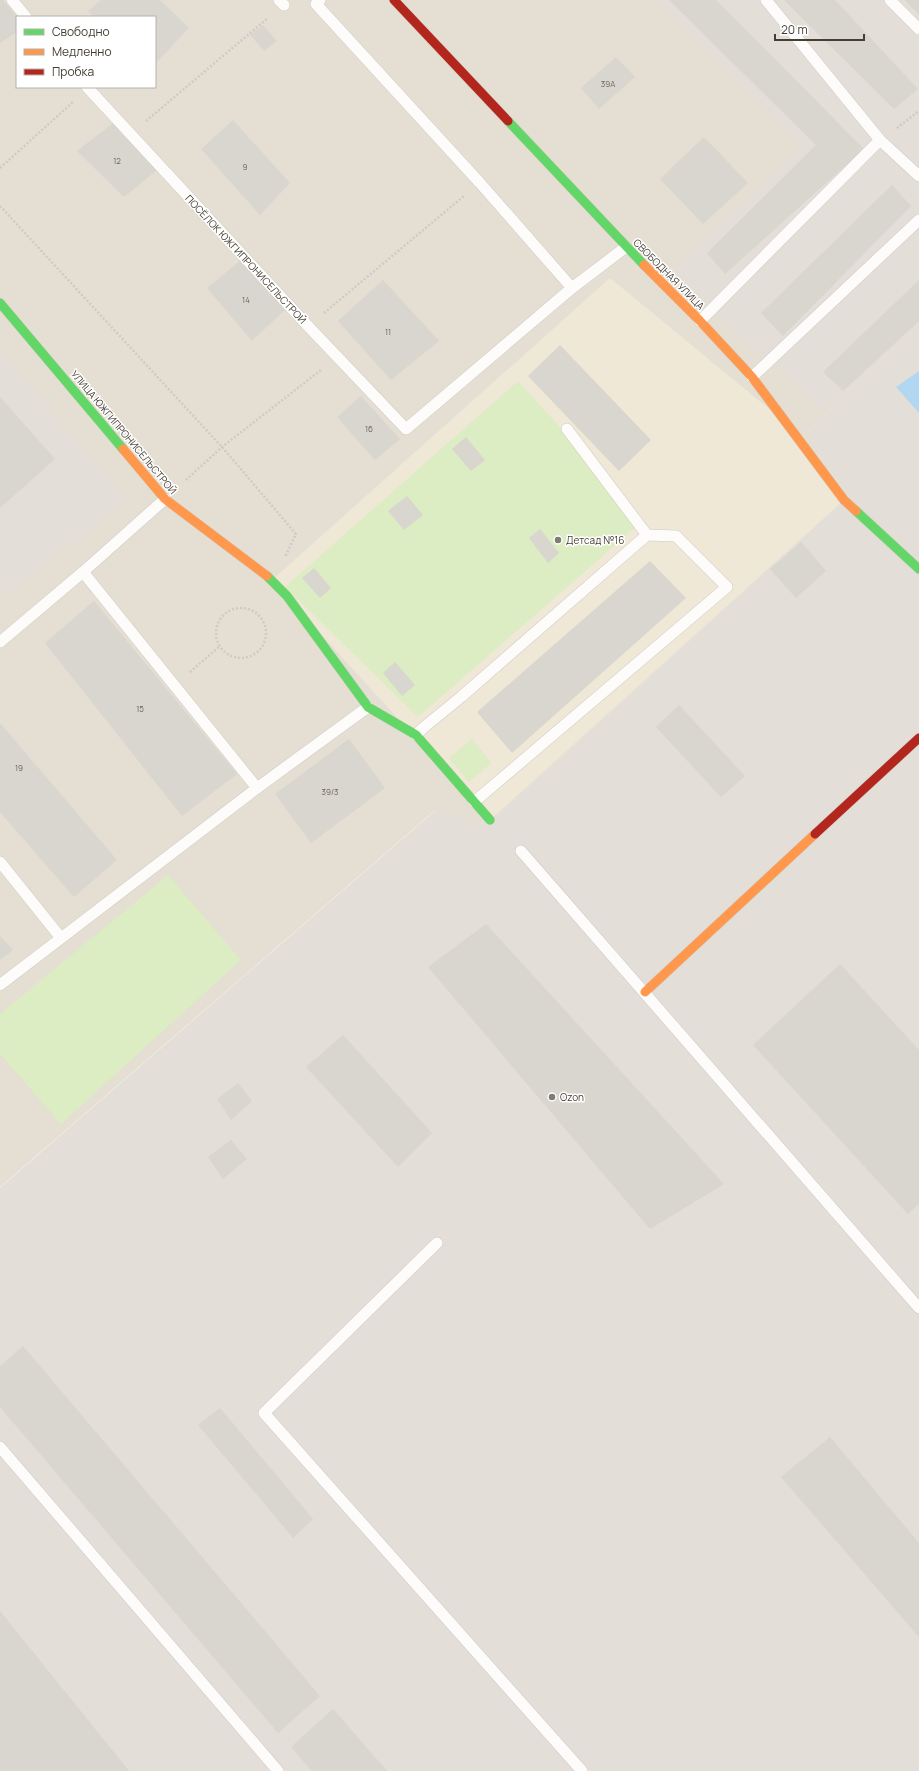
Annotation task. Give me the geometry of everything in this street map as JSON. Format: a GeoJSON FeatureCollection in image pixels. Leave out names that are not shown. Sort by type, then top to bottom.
{"type":"FeatureCollection","features":[{"type":"Feature","properties":{"kind":"street","name":"СВОБОДНАЯ УЛИЦА"},"geometry":{"type":"LineString","coordinates":[[394,0],[626,247],[700,321],[752,377],[844,500],[919,569]]}},
{"type":"Feature","properties":{"kind":"street","name":"УЛИЦА ЮЖГИПРОНИСЕЛЬСТРОЙ"},"geometry":{"type":"LineString","coordinates":[[0,303],[165,499],[272,580],[286,596],[368,706],[416,735],[490,820]]}},
{"type":"Feature","properties":{"kind":"street"},"geometry":{"type":"LineString","coordinates":[[645,992],[919,738]]}},
{"type":"Feature","properties":{"kind":"lane"},"geometry":{"type":"LineString","coordinates":[[12,0],[25,16]]}},
{"type":"Feature","properties":{"kind":"lane"},"geometry":{"type":"LineString","coordinates":[[320,0],[316,4],[480,183],[572,288],[626,247]]}},
{"type":"Feature","properties":{"kind":"lane"},"geometry":{"type":"LineString","coordinates":[[766,0],[880,140],[919,176]]}},
{"type":"Feature","properties":{"kind":"lane"},"geometry":{"type":"LineString","coordinates":[[890,0],[919,29]]}},
{"type":"Feature","properties":{"kind":"lane","name":"ПОСЁЛОК ЮЖГИПРОНИСЕЛЬСТРОЙ"},"geometry":{"type":"LineString","coordinates":[[88,88],[308,326],[406,429],[572,288]]}},
{"type":"Feature","properties":{"kind":"lane"},"geometry":{"type":"LineString","coordinates":[[700,321],[880,140]]}},
{"type":"Feature","properties":{"kind":"lane"},"geometry":{"type":"LineString","coordinates":[[752,377],[919,220]]}},
{"type":"Feature","properties":{"kind":"lane"},"geometry":{"type":"LineString","coordinates":[[567,429],[647,535]]}},
{"type":"Feature","properties":{"kind":"lane"},"geometry":{"type":"LineString","coordinates":[[0,642],[83,572],[165,499]]}},
{"type":"Feature","properties":{"kind":"lane"},"geometry":{"type":"LineString","coordinates":[[416,735],[422,728],[461,697],[647,535],[676,536],[727,587],[474,802]]}},
{"type":"Feature","properties":{"kind":"lane"},"geometry":{"type":"LineString","coordinates":[[83,572],[257,788]]}},
{"type":"Feature","properties":{"kind":"lane"},"geometry":{"type":"LineString","coordinates":[[0,984],[257,788],[368,706]]}},
{"type":"Feature","properties":{"kind":"lane"},"geometry":{"type":"LineString","coordinates":[[521,851],[919,1308]]}},
{"type":"Feature","properties":{"kind":"lane"},"geometry":{"type":"LineString","coordinates":[[0,862],[61,938]]}},
{"type":"Feature","properties":{"kind":"lane"},"geometry":{"type":"LineString","coordinates":[[437,1243],[264,1413],[582,1771]]}},
{"type":"Feature","properties":{"kind":"lane"},"geometry":{"type":"LineString","coordinates":[[0,1447],[278,1771]]}},
{"type":"Feature","properties":{"kind":"path"},"geometry":{"type":"LineString","coordinates":[[131,134],[282,3]]}},
{"type":"Feature","properties":{"kind":"path"},"geometry":{"type":"LineString","coordinates":[[0,168],[86,88]]}},
{"type":"Feature","properties":{"kind":"path"},"geometry":{"type":"LineString","coordinates":[[880,140],[919,111]]}},
{"type":"Feature","properties":{"kind":"path"},"geometry":{"type":"LineString","coordinates":[[308,326],[480,183]]}},
{"type":"Feature","properties":{"kind":"path"},"geometry":{"type":"LineString","coordinates":[[0,206],[222,447],[296,534],[285,558]]}},
{"type":"Feature","properties":{"kind":"path"},"geometry":{"type":"LineString","coordinates":[[165,499],[222,447],[338,358]]}},
{"type":"Feature","properties":{"kind":"path"},"geometry":{"type":"LineString","coordinates":[[236,607],[245,607],[256,612],[261,617],[266,627],[266,635],[264,643],[253,655],[244,658],[236,657],[227,654],[220,646],[217,641],[216,630],[218,622],[227,611],[236,607]]}},
{"type":"Feature","properties":{"kind":"path"},"geometry":{"type":"LineString","coordinates":[[174,685],[220,646]]}},
{"type":"Feature","properties":{"kind":"shaded area"},"geometry":{"type":"Polygon","coordinates":[[[0,0],[919,0],[919,325],[808,431],[846,498],[487,825],[435,810],[0,1187],[0,599],[126,500],[0,350],[0,0]]]}},
{"type":"Feature","properties":{"kind":"shaded area"},"geometry":{"type":"Polygon","coordinates":[[[656,0],[919,0],[919,322],[823,410],[671,271],[800,148],[656,0]]]}},
{"type":"Feature","properties":{"kind":"shaded area","name":"Детсад №16"},"geometry":{"type":"Polygon","coordinates":[[[610,278],[802,436],[844,500],[490,820],[272,580],[610,278]]]}},
{"type":"Feature","properties":{"kind":"shaded area"},"geometry":{"type":"Polygon","coordinates":[[[919,325],[919,1771],[0,1771],[0,1188],[436,810],[487,825],[846,498],[808,431],[919,325]]]}},
{"type":"Feature","properties":{"kind":"shaded area"},"geometry":{"type":"Polygon","coordinates":[[[0,350],[127,500],[0,599],[0,350]]]}},
{"type":"Feature","properties":{"kind":"green space"},"geometry":{"type":"Polygon","coordinates":[[[518,381],[627,501],[637,526],[418,717],[285,587],[518,381]]]}},
{"type":"Feature","properties":{"kind":"green space"},"geometry":{"type":"Polygon","coordinates":[[[472,739],[491,763],[469,782],[449,758],[472,739]]]}},
{"type":"Feature","properties":{"kind":"green space"},"geometry":{"type":"Polygon","coordinates":[[[168,875],[241,960],[61,1124],[0,1054],[0,1014],[168,875]]]}},
{"type":"Feature","properties":{"kind":"water"},"geometry":{"type":"Polygon","coordinates":[[[919,371],[919,413],[896,387],[919,371]]]}},
{"type":"Feature","properties":{"kind":"building"},"geometry":{"type":"Polygon","coordinates":[[[0,0],[3,0],[16,16],[16,33],[0,43],[0,0]]]}},
{"type":"Feature","properties":{"kind":"building"},"geometry":{"type":"Polygon","coordinates":[[[101,0],[160,0],[189,28],[156,63],[156,16],[93,16],[88,11],[101,0]]]}},
{"type":"Feature","properties":{"kind":"building"},"geometry":{"type":"Polygon","coordinates":[[[669,0],[716,0],[864,149],[725,274],[707,253],[816,145],[669,0]]]}},
{"type":"Feature","properties":{"kind":"building"},"geometry":{"type":"Polygon","coordinates":[[[784,0],[835,0],[918,89],[894,109],[784,0]]]}},
{"type":"Feature","properties":{"kind":"building"},"geometry":{"type":"Polygon","coordinates":[[[905,0],[919,0],[919,15],[905,0]]]}},
{"type":"Feature","properties":{"kind":"building"},"geometry":{"type":"Polygon","coordinates":[[[263,25],[277,41],[264,51],[250,35],[263,25]]]}},
{"type":"Feature","properties":{"kind":"building"},"geometry":{"type":"Polygon","coordinates":[[[616,57],[635,77],[599,109],[581,88],[616,57]]]}},
{"type":"Feature","properties":{"kind":"building"},"geometry":{"type":"Polygon","coordinates":[[[233,120],[290,183],[260,215],[201,149],[233,120]]]}},
{"type":"Feature","properties":{"kind":"building"},"geometry":{"type":"Polygon","coordinates":[[[113,123],[157,170],[124,197],[77,151],[113,123]]]}},
{"type":"Feature","properties":{"kind":"building"},"geometry":{"type":"Polygon","coordinates":[[[704,137],[748,183],[703,224],[660,179],[704,137]]]}},
{"type":"Feature","properties":{"kind":"building"},"geometry":{"type":"Polygon","coordinates":[[[892,185],[911,206],[783,336],[761,313],[892,185]]]}},
{"type":"Feature","properties":{"kind":"building"},"geometry":{"type":"Polygon","coordinates":[[[242,259],[286,309],[252,341],[207,288],[242,259]]]}},
{"type":"Feature","properties":{"kind":"building"},"geometry":{"type":"Polygon","coordinates":[[[383,280],[439,341],[391,380],[338,321],[383,280]]]}},
{"type":"Feature","properties":{"kind":"building"},"geometry":{"type":"Polygon","coordinates":[[[919,280],[919,321],[843,391],[823,372],[919,280]]]}},
{"type":"Feature","properties":{"kind":"building"},"geometry":{"type":"Polygon","coordinates":[[[560,345],[651,440],[619,471],[528,376],[560,345]]]}},
{"type":"Feature","properties":{"kind":"building"},"geometry":{"type":"Polygon","coordinates":[[[361,396],[400,439],[375,460],[337,417],[361,396]]]}},
{"type":"Feature","properties":{"kind":"building"},"geometry":{"type":"Polygon","coordinates":[[[0,397],[55,459],[0,508],[0,397]]]}},
{"type":"Feature","properties":{"kind":"building"},"geometry":{"type":"Polygon","coordinates":[[[466,437],[485,460],[471,471],[452,449],[466,437]]]}},
{"type":"Feature","properties":{"kind":"building"},"geometry":{"type":"Polygon","coordinates":[[[407,496],[423,515],[404,530],[388,511],[407,496]]]}},
{"type":"Feature","properties":{"kind":"building"},"geometry":{"type":"Polygon","coordinates":[[[540,529],[559,553],[548,563],[529,538],[540,529]]]}},
{"type":"Feature","properties":{"kind":"building"},"geometry":{"type":"Polygon","coordinates":[[[801,542],[826,571],[796,598],[770,569],[801,542]]]}},
{"type":"Feature","properties":{"kind":"building"},"geometry":{"type":"Polygon","coordinates":[[[650,561],[686,598],[512,753],[477,712],[650,561]]]}},
{"type":"Feature","properties":{"kind":"building"},"geometry":{"type":"Polygon","coordinates":[[[314,568],[331,588],[320,598],[302,578],[314,568]]]}},
{"type":"Feature","properties":{"kind":"building"},"geometry":{"type":"Polygon","coordinates":[[[94,601],[237,774],[182,816],[45,643],[94,601]]]}},
{"type":"Feature","properties":{"kind":"building"},"geometry":{"type":"Polygon","coordinates":[[[395,662],[415,685],[402,696],[383,673],[395,662]]]}},
{"type":"Feature","properties":{"kind":"building"},"geometry":{"type":"Polygon","coordinates":[[[679,705],[745,776],[721,797],[656,727],[679,705]]]}},
{"type":"Feature","properties":{"kind":"building"},"geometry":{"type":"Polygon","coordinates":[[[0,723],[117,860],[74,897],[0,812],[0,723]]]}},
{"type":"Feature","properties":{"kind":"building"},"geometry":{"type":"Polygon","coordinates":[[[349,739],[385,788],[311,843],[275,794],[349,739]]]}},
{"type":"Feature","properties":{"kind":"building"},"geometry":{"type":"Polygon","coordinates":[[[486,924],[724,1184],[650,1229],[428,967],[486,924]]]}},
{"type":"Feature","properties":{"kind":"building"},"geometry":{"type":"Polygon","coordinates":[[[0,936],[13,950],[0,960],[0,936]]]}},
{"type":"Feature","properties":{"kind":"building"},"geometry":{"type":"Polygon","coordinates":[[[840,964],[919,1050],[919,1204],[908,1214],[753,1045],[840,964]]]}},
{"type":"Feature","properties":{"kind":"building"},"geometry":{"type":"Polygon","coordinates":[[[343,1035],[432,1133],[398,1167],[306,1067],[343,1035]]]}},
{"type":"Feature","properties":{"kind":"building"},"geometry":{"type":"Polygon","coordinates":[[[238,1083],[252,1101],[231,1120],[217,1099],[238,1083]]]}},
{"type":"Feature","properties":{"kind":"building"},"geometry":{"type":"Polygon","coordinates":[[[231,1140],[247,1159],[223,1179],[208,1157],[231,1140]]]}},
{"type":"Feature","properties":{"kind":"building"},"geometry":{"type":"Polygon","coordinates":[[[23,1346],[320,1696],[278,1733],[0,1407],[0,1366],[23,1346]]]}},
{"type":"Feature","properties":{"kind":"building"},"geometry":{"type":"Polygon","coordinates":[[[220,1408],[313,1519],[293,1538],[198,1425],[220,1408]]]}},
{"type":"Feature","properties":{"kind":"building"},"geometry":{"type":"Polygon","coordinates":[[[830,1437],[919,1543],[919,1637],[781,1477],[830,1437]]]}},
{"type":"Feature","properties":{"kind":"building"},"geometry":{"type":"Polygon","coordinates":[[[0,1611],[129,1771],[0,1771],[0,1611]]]}},
{"type":"Feature","properties":{"kind":"building"},"geometry":{"type":"Polygon","coordinates":[[[333,1709],[387,1771],[312,1771],[291,1747],[333,1709]]]}},
{"type":"Feature","properties":{"kind":"traffic: fast"},"geometry":{"type":"LineString","coordinates":[[508,121],[644,265]]}},
{"type":"Feature","properties":{"kind":"traffic: fast"},"geometry":{"type":"LineString","coordinates":[[0,303],[123,449]]}},
{"type":"Feature","properties":{"kind":"traffic: fast"},"geometry":{"type":"LineString","coordinates":[[856,511],[919,569]]}},
{"type":"Feature","properties":{"kind":"traffic: fast"},"geometry":{"type":"LineString","coordinates":[[267,576],[287,596],[368,707],[416,735],[490,820]]}},
{"type":"Feature","properties":{"kind":"traffic: slow"},"geometry":{"type":"LineString","coordinates":[[644,265],[700,321],[752,377],[844,500],[856,511]]}},
{"type":"Feature","properties":{"kind":"traffic: slow"},"geometry":{"type":"LineString","coordinates":[[123,449],[165,499],[267,576]]}},
{"type":"Feature","properties":{"kind":"traffic: slow"},"geometry":{"type":"LineString","coordinates":[[645,992],[815,834]]}},
{"type":"Feature","properties":{"kind":"traffic: jam"},"geometry":{"type":"LineString","coordinates":[[394,0],[508,121]]}},
{"type":"Feature","properties":{"kind":"traffic: jam"},"geometry":{"type":"LineString","coordinates":[[815,834],[919,738]]}},
{"type":"Feature","properties":{"kind":"place","name":"Детсад №16"},"geometry":{"type":"Point","coordinates":[558,540]}},
{"type":"Feature","properties":{"kind":"place","name":"Ozon"},"geometry":{"type":"Point","coordinates":[552,1097]}}]}
